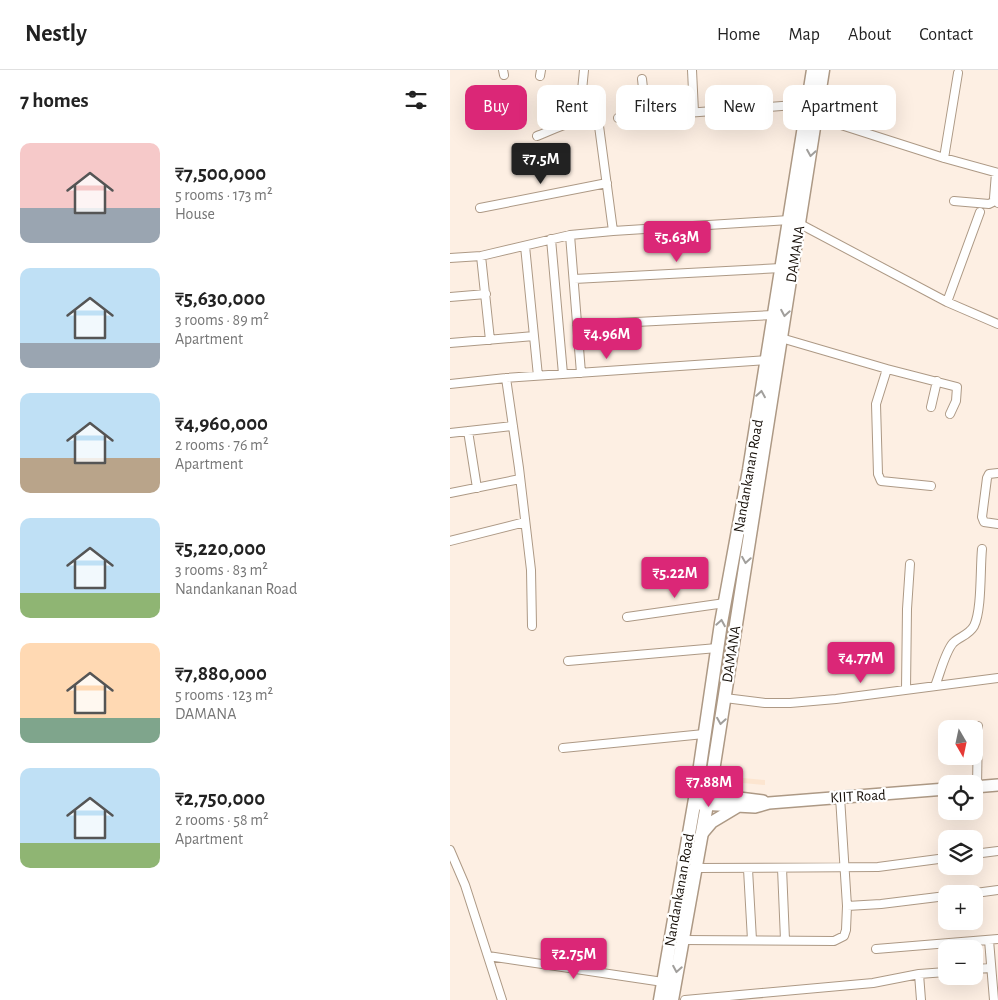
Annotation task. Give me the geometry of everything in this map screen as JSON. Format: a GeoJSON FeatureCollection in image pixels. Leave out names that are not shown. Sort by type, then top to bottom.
{"type":"FeatureCollection","features":[{"type":"Feature","properties":{"kind":"main road","name":"Nandankanan Road"},"geometry":{"type":"LineString","coordinates":[[811,85],[813,70]]}},
{"type":"Feature","properties":{"kind":"main road","name":"DAMANA"},"geometry":{"type":"LineString","coordinates":[[821,85],[823,70]]}},
{"type":"Feature","properties":{"kind":"main road","name":"Nandankanan Road"},"geometry":{"type":"LineString","coordinates":[[660,1000],[702,799],[704,734],[717,648],[750,470],[781,268],[794,222],[805,130]]}},
{"type":"Feature","properties":{"kind":"main road","name":"DAMANA"},"geometry":{"type":"LineString","coordinates":[[672,1000],[701,835],[702,799],[713,771],[725,698],[781,338],[794,222],[813,130]]}},
{"type":"Feature","properties":{"kind":"main road"},"geometry":{"type":"LineString","coordinates":[[701,835],[712,822],[739,802],[721,787],[713,771]]}},
{"type":"Feature","properties":{"kind":"main road"},"geometry":{"type":"LineString","coordinates":[[983,786],[998,785]]}},
{"type":"Feature","properties":{"kind":"main road","name":"KIIT Road"},"geometry":{"type":"LineString","coordinates":[[702,799],[739,802],[755,807],[770,803],[938,790]]}},
{"type":"Feature","properties":{"kind":"street"},"geometry":{"type":"LineString","coordinates":[[583,85],[584,70]]}},
{"type":"Feature","properties":{"kind":"street"},"geometry":{"type":"LineString","coordinates":[[692,70],[693,85]]}},
{"type":"Feature","properties":{"kind":"street"},"geometry":{"type":"LineString","coordinates":[[944,158],[958,73]]}},
{"type":"Feature","properties":{"kind":"street"},"geometry":{"type":"LineString","coordinates":[[642,79],[643,85]]}},
{"type":"Feature","properties":{"kind":"street"},"geometry":{"type":"LineString","coordinates":[[695,112],[783,106]]}},
{"type":"Feature","properties":{"kind":"street"},"geometry":{"type":"LineString","coordinates":[[537,136],[554,130]]}},
{"type":"Feature","properties":{"kind":"street"},"geometry":{"type":"LineString","coordinates":[[600,130],[613,230]]}},
{"type":"Feature","properties":{"kind":"street"},"geometry":{"type":"LineString","coordinates":[[857,130],[997,173],[994,193],[997,202],[989,204],[954,201]]}},
{"type":"Feature","properties":{"kind":"street"},"geometry":{"type":"LineString","coordinates":[[480,208],[607,183]]}},
{"type":"Feature","properties":{"kind":"street"},"geometry":{"type":"LineString","coordinates":[[947,302],[980,212]]}},
{"type":"Feature","properties":{"kind":"street"},"geometry":{"type":"LineString","coordinates":[[450,258],[481,256],[570,235],[613,230],[794,222],[947,302],[998,324]]}},
{"type":"Feature","properties":{"kind":"street"},"geometry":{"type":"LineString","coordinates":[[570,235],[581,373]]}},
{"type":"Feature","properties":{"kind":"street"},"geometry":{"type":"LineString","coordinates":[[551,240],[564,374]]}},
{"type":"Feature","properties":{"kind":"street"},"geometry":{"type":"LineString","coordinates":[[525,246],[538,376]]}},
{"type":"Feature","properties":{"kind":"street"},"geometry":{"type":"LineString","coordinates":[[481,256],[490,340]]}},
{"type":"Feature","properties":{"kind":"street"},"geometry":{"type":"LineString","coordinates":[[574,279],[781,268]]}},
{"type":"Feature","properties":{"kind":"street"},"geometry":{"type":"LineString","coordinates":[[450,297],[486,294]]}},
{"type":"Feature","properties":{"kind":"street"},"geometry":{"type":"LineString","coordinates":[[577,325],[773,315]]}},
{"type":"Feature","properties":{"kind":"street"},"geometry":{"type":"LineString","coordinates":[[450,344],[534,336]]}},
{"type":"Feature","properties":{"kind":"street"},"geometry":{"type":"LineString","coordinates":[[781,338],[957,387],[956,400],[950,414]]}},
{"type":"Feature","properties":{"kind":"street"},"geometry":{"type":"LineString","coordinates":[[450,384],[506,378],[766,360]]}},
{"type":"Feature","properties":{"kind":"street"},"geometry":{"type":"LineString","coordinates":[[887,369],[876,404],[878,474],[881,481],[931,486]]}},
{"type":"Feature","properties":{"kind":"street"},"geometry":{"type":"LineString","coordinates":[[506,378],[532,584],[532,626]]}},
{"type":"Feature","properties":{"kind":"street"},"geometry":{"type":"LineString","coordinates":[[931,407],[937,382]]}},
{"type":"Feature","properties":{"kind":"street"},"geometry":{"type":"LineString","coordinates":[[450,433],[513,426]]}},
{"type":"Feature","properties":{"kind":"street"},"geometry":{"type":"LineString","coordinates":[[468,431],[476,488]]}},
{"type":"Feature","properties":{"kind":"street"},"geometry":{"type":"LineString","coordinates":[[998,473],[989,474],[986,478],[982,517],[984,522],[998,524]]}},
{"type":"Feature","properties":{"kind":"street"},"geometry":{"type":"LineString","coordinates":[[450,493],[520,479]]}},
{"type":"Feature","properties":{"kind":"street"},"geometry":{"type":"LineString","coordinates":[[450,541],[525,522]]}},
{"type":"Feature","properties":{"kind":"street"},"geometry":{"type":"LineString","coordinates":[[935,686],[950,648],[972,629],[975,623],[978,612],[982,549]]}},
{"type":"Feature","properties":{"kind":"street"},"geometry":{"type":"LineString","coordinates":[[906,689],[907,609],[910,564]]}},
{"type":"Feature","properties":{"kind":"street"},"geometry":{"type":"LineString","coordinates":[[627,617],[725,603]]}},
{"type":"Feature","properties":{"kind":"street"},"geometry":{"type":"LineString","coordinates":[[568,661],[717,648]]}},
{"type":"Feature","properties":{"kind":"street"},"geometry":{"type":"LineString","coordinates":[[725,698],[765,703],[790,703],[836,699],[998,678]]}},
{"type":"Feature","properties":{"kind":"street"},"geometry":{"type":"LineString","coordinates":[[563,748],[704,734]]}},
{"type":"Feature","properties":{"kind":"street"},"geometry":{"type":"LineString","coordinates":[[683,940],[834,941],[844,936],[847,906],[840,797]]}},
{"type":"Feature","properties":{"kind":"street"},"geometry":{"type":"LineString","coordinates":[[450,850],[464,885],[502,1000]]}},
{"type":"Feature","properties":{"kind":"street"},"geometry":{"type":"LineString","coordinates":[[983,853],[998,851]]}},
{"type":"Feature","properties":{"kind":"street"},"geometry":{"type":"LineString","coordinates":[[696,868],[878,868],[938,859]]}},
{"type":"Feature","properties":{"kind":"street"},"geometry":{"type":"LineString","coordinates":[[782,868],[785,940]]}},
{"type":"Feature","properties":{"kind":"street"},"geometry":{"type":"LineString","coordinates":[[748,869],[752,940]]}},
{"type":"Feature","properties":{"kind":"street"},"geometry":{"type":"LineString","coordinates":[[983,892],[998,890]]}},
{"type":"Feature","properties":{"kind":"street"},"geometry":{"type":"LineString","coordinates":[[847,906],[938,897]]}},
{"type":"Feature","properties":{"kind":"street"},"geometry":{"type":"LineString","coordinates":[[876,949],[998,939]]}},
{"type":"Feature","properties":{"kind":"street"},"geometry":{"type":"LineString","coordinates":[[989,940],[994,1000]]}},
{"type":"Feature","properties":{"kind":"street"},"geometry":{"type":"LineString","coordinates":[[488,956],[663,982]]}},
{"type":"Feature","properties":{"kind":"street"},"geometry":{"type":"LineString","coordinates":[[983,968],[991,968]]}},
{"type":"Feature","properties":{"kind":"street"},"geometry":{"type":"LineString","coordinates":[[685,1000],[873,982],[938,973]]}},
{"type":"Feature","properties":{"kind":"street"},"geometry":{"type":"LineString","coordinates":[[919,974],[922,1000]]}},
{"type":"Feature","properties":{"kind":"shaded area"},"geometry":{"type":"Polygon","coordinates":[[[733,777],[765,780],[765,785],[732,782],[733,777]]]}}]}
